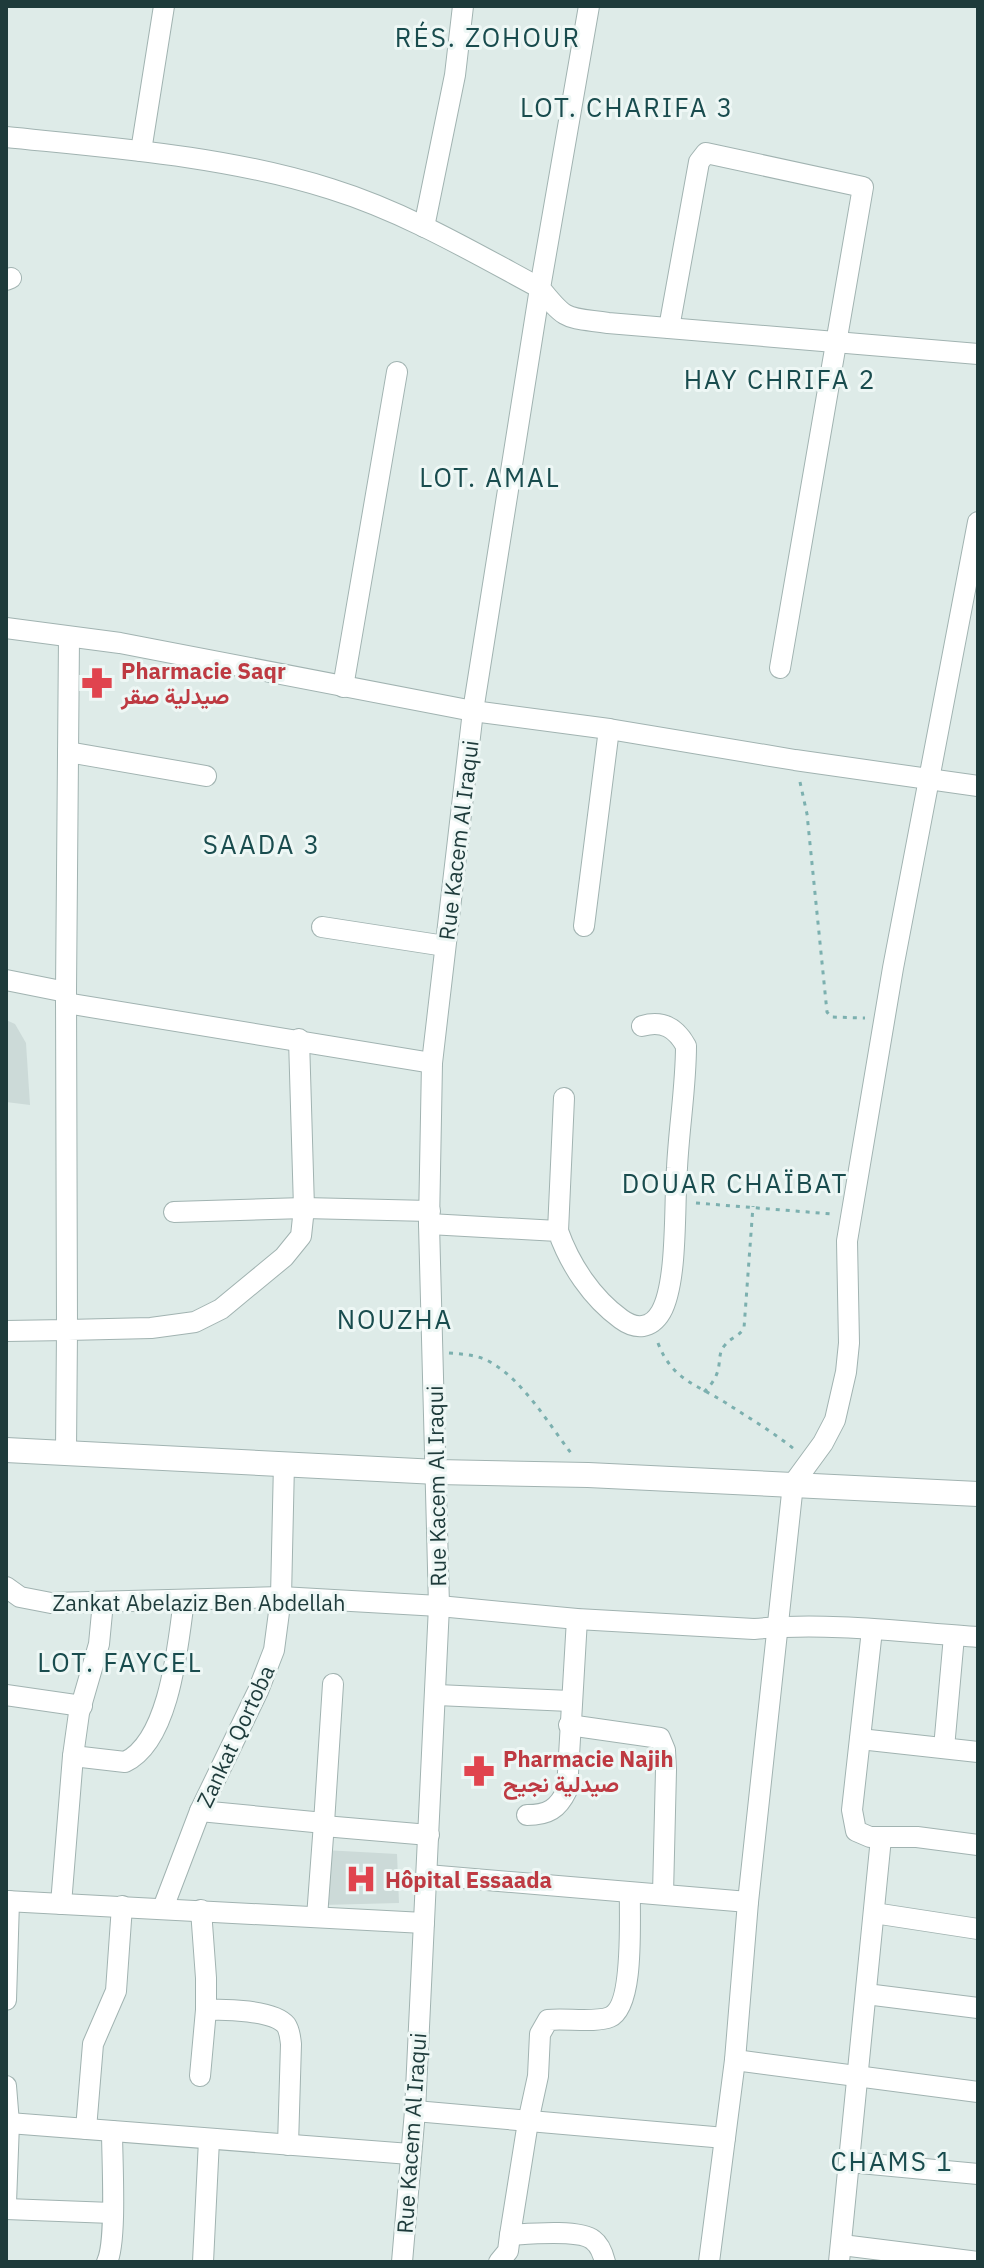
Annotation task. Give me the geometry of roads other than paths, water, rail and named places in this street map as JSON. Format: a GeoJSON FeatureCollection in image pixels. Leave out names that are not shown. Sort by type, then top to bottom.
{"type":"FeatureCollection","features":[{"type":"Feature","properties":{"kind":"street"},"geometry":{"type":"LineString","coordinates":[[141,151],[164,6]]}},
{"type":"Feature","properties":{"kind":"street"},"geometry":{"type":"LineString","coordinates":[[424,227],[455,75],[463,6]]}},
{"type":"Feature","properties":{"kind":"street","name":"Rue Kacem Al Iraqui"},"geometry":{"type":"LineString","coordinates":[[402,2262],[415,2111],[437,1695],[437,1472],[429,1217],[432,1063],[473,711],[540,288],[589,6]]}},
{"type":"Feature","properties":{"kind":"street"},"geometry":{"type":"LineString","coordinates":[[6,137],[141,151],[267,172],[333,189],[424,227],[540,288],[554,308],[567,317],[978,354]]}},
{"type":"Feature","properties":{"kind":"street"},"geometry":{"type":"LineString","coordinates":[[669,328],[699,162],[706,153],[863,187],[780,668]]}},
{"type":"Feature","properties":{"kind":"street"},"geometry":{"type":"LineString","coordinates":[[343,687],[397,372]]}},
{"type":"Feature","properties":{"kind":"street"},"geometry":{"type":"LineString","coordinates":[[709,2262],[735,2060],[748,1902],[793,1484],[823,1443],[835,1420],[846,1372],[849,1343],[847,1241],[884,1019],[978,522]]}},
{"type":"Feature","properties":{"kind":"street"},"geometry":{"type":"LineString","coordinates":[[6,628],[120,643],[473,711],[978,786]]}},
{"type":"Feature","properties":{"kind":"street"},"geometry":{"type":"LineString","coordinates":[[66,1451],[69,637]]}},
{"type":"Feature","properties":{"kind":"street"},"geometry":{"type":"LineString","coordinates":[[584,926],[609,729]]}},
{"type":"Feature","properties":{"kind":"street"},"geometry":{"type":"LineString","coordinates":[[68,752],[206,776]]}},
{"type":"Feature","properties":{"kind":"street"},"geometry":{"type":"LineString","coordinates":[[322,927],[445,946]]}},
{"type":"Feature","properties":{"kind":"street"},"geometry":{"type":"LineString","coordinates":[[6,980],[66,998],[432,1063]]}},
{"type":"Feature","properties":{"kind":"street"},"geometry":{"type":"LineString","coordinates":[[564,1098],[558,1231],[567,1254],[581,1276],[612,1313],[630,1326],[652,1324],[662,1311],[667,1294],[686,1046],[675,1030],[663,1024],[642,1026]]}},
{"type":"Feature","properties":{"kind":"street"},"geometry":{"type":"LineString","coordinates":[[6,1331],[151,1328],[195,1322],[221,1309],[284,1257],[301,1236],[304,1208],[299,1039]]}},
{"type":"Feature","properties":{"kind":"street"},"geometry":{"type":"LineString","coordinates":[[174,1212],[304,1208],[558,1231]]}},
{"type":"Feature","properties":{"kind":"street"},"geometry":{"type":"LineString","coordinates":[[6,1450],[437,1472],[588,1475],[978,1494]]}},
{"type":"Feature","properties":{"kind":"street","name":"Zankat Qortoba"},"geometry":{"type":"LineString","coordinates":[[163,1908],[200,1811],[258,1691],[274,1650],[281,1597],[284,1463]]}},
{"type":"Feature","properties":{"kind":"street","name":"Zankat Abelaziz Ben Abdellah"},"geometry":{"type":"LineString","coordinates":[[6,1587],[32,1601],[281,1597],[439,1606],[577,1619],[978,1637]]}},
{"type":"Feature","properties":{"kind":"street"},"geometry":{"type":"LineString","coordinates":[[73,1756],[125,1762],[143,1748],[174,1676],[184,1600]]}},
{"type":"Feature","properties":{"kind":"street"},"geometry":{"type":"LineString","coordinates":[[61,1904],[73,1756],[82,1706],[99,1644],[103,1602]]}},
{"type":"Feature","properties":{"kind":"street"},"geometry":{"type":"LineString","coordinates":[[527,1815],[550,1812],[561,1802],[567,1790],[577,1619]]}},
{"type":"Feature","properties":{"kind":"street"},"geometry":{"type":"LineString","coordinates":[[872,1630],[852,1810],[854,1825],[862,1835],[917,1837],[978,1845]]}},
{"type":"Feature","properties":{"kind":"street"},"geometry":{"type":"LineString","coordinates":[[944,1748],[954,1636]]}},
{"type":"Feature","properties":{"kind":"street"},"geometry":{"type":"LineString","coordinates":[[317,1917],[333,1684]]}},
{"type":"Feature","properties":{"kind":"street"},"geometry":{"type":"LineString","coordinates":[[6,1695],[82,1706]]}},
{"type":"Feature","properties":{"kind":"street"},"geometry":{"type":"LineString","coordinates":[[437,1695],[570,1701]]}},
{"type":"Feature","properties":{"kind":"street"},"geometry":{"type":"LineString","coordinates":[[569,1725],[660,1738],[665,1750],[666,1770],[663,1894]]}},
{"type":"Feature","properties":{"kind":"street"},"geometry":{"type":"LineString","coordinates":[[860,1739],[978,1752]]}},
{"type":"Feature","properties":{"kind":"street"},"geometry":{"type":"LineString","coordinates":[[200,1811],[429,1835]]}},
{"type":"Feature","properties":{"kind":"street"},"geometry":{"type":"LineString","coordinates":[[881,1838],[840,2253],[978,2262]]}},
{"type":"Feature","properties":{"kind":"street"},"geometry":{"type":"LineString","coordinates":[[427,1875],[748,1902]]}},
{"type":"Feature","properties":{"kind":"street"},"geometry":{"type":"LineString","coordinates":[[499,2262],[508,2251],[538,2076],[540,2034],[548,2020],[609,2018],[622,2007],[626,1991],[630,1893]]}},
{"type":"Feature","properties":{"kind":"street"},"geometry":{"type":"LineString","coordinates":[[6,2000],[7,1901],[424,1923]]}},
{"type":"Feature","properties":{"kind":"street"},"geometry":{"type":"LineString","coordinates":[[86,2129],[93,2044],[116,1991],[122,1906]]}},
{"type":"Feature","properties":{"kind":"street"},"geometry":{"type":"LineString","coordinates":[[200,2076],[206,2010],[201,1910]]}},
{"type":"Feature","properties":{"kind":"street"},"geometry":{"type":"LineString","coordinates":[[874,1913],[978,1929]]}},
{"type":"Feature","properties":{"kind":"street"},"geometry":{"type":"LineString","coordinates":[[866,1994],[978,2008]]}},
{"type":"Feature","properties":{"kind":"street"},"geometry":{"type":"LineString","coordinates":[[206,2010],[270,2016],[284,2023],[291,2044],[288,2145]]}},
{"type":"Feature","properties":{"kind":"street"},"geometry":{"type":"LineString","coordinates":[[735,2060],[978,2092]]}},
{"type":"Feature","properties":{"kind":"street"},"geometry":{"type":"LineString","coordinates":[[6,2086],[9,2123],[6,2206],[112,2213]]}},
{"type":"Feature","properties":{"kind":"street"},"geometry":{"type":"LineString","coordinates":[[415,2111],[725,2138]]}},
{"type":"Feature","properties":{"kind":"street"},"geometry":{"type":"LineString","coordinates":[[9,2123],[410,2154]]}},
{"type":"Feature","properties":{"kind":"street"},"geometry":{"type":"LineString","coordinates":[[107,2262],[111,2255],[112,2131]]}},
{"type":"Feature","properties":{"kind":"street"},"geometry":{"type":"LineString","coordinates":[[203,2262],[209,2140]]}},
{"type":"Feature","properties":{"kind":"street"},"geometry":{"type":"LineString","coordinates":[[849,2162],[978,2174]]}},
{"type":"Feature","properties":{"kind":"street"},"geometry":{"type":"LineString","coordinates":[[510,2235],[587,2236],[596,2241],[605,2262]]}},
{"type":"Feature","properties":{"kind":"place","name":"Pharmacie Saqr صيدلية صقر"},"geometry":{"type":"Point","coordinates":[97,683]}},
{"type":"Feature","properties":{"kind":"place","name":"Pharmacie Najih صيدلية نجيح"},"geometry":{"type":"Point","coordinates":[479,1771]}},
{"type":"Feature","properties":{"kind":"place","name":"Hôpital Essaada"},"geometry":{"type":"Point","coordinates":[361,1879]}},
{"type":"Feature","properties":{"kind":"district","name":"RÉS. ZOHOUR"},"geometry":{"type":"Point","coordinates":[488,37]}},
{"type":"Feature","properties":{"kind":"district","name":"LOT. CHARIFA 3"},"geometry":{"type":"Point","coordinates":[627,107]}},
{"type":"Feature","properties":{"kind":"district","name":"HAY CHRIFA 2"},"geometry":{"type":"Point","coordinates":[780,379]}},
{"type":"Feature","properties":{"kind":"district","name":"LOT. AMAL"},"geometry":{"type":"Point","coordinates":[490,477]}},
{"type":"Feature","properties":{"kind":"district","name":"SAADA 3"},"geometry":{"type":"Point","coordinates":[262,844]}},
{"type":"Feature","properties":{"kind":"district","name":"DOUAR CHAÏBAT"},"geometry":{"type":"Point","coordinates":[735,1183]}},
{"type":"Feature","properties":{"kind":"district","name":"NOUZHA"},"geometry":{"type":"Point","coordinates":[395,1319]}},
{"type":"Feature","properties":{"kind":"district","name":"LOT. FAYCEL"},"geometry":{"type":"Point","coordinates":[120,1662]}},
{"type":"Feature","properties":{"kind":"district","name":"CHAMS 1"},"geometry":{"type":"Point","coordinates":[892,2161]}}]}
